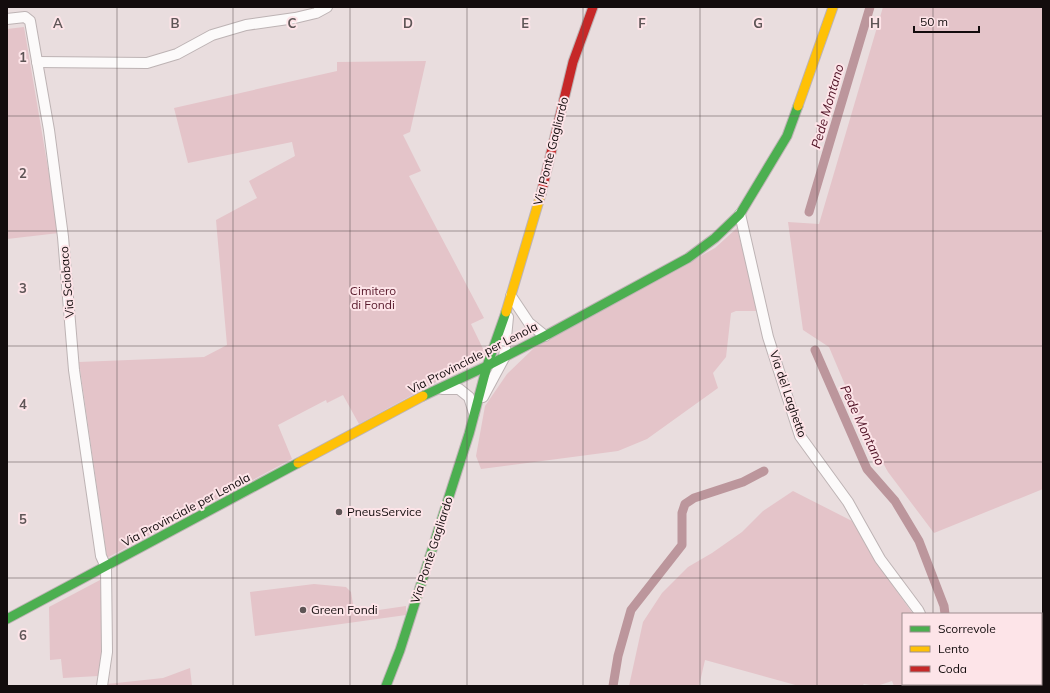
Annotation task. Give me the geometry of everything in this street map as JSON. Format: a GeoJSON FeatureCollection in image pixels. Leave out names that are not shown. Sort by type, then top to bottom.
{"type":"FeatureCollection","features":[{"type":"Feature","properties":{"kind":"main road","name":"Via Ponte Gagliardo"},"geometry":{"type":"LineString","coordinates":[[386,686],[405,637],[469,434],[486,366],[511,296],[546,176],[574,62],[593,7]]}},
{"type":"Feature","properties":{"kind":"main road","name":"Via Provinciale per Lenola"},"geometry":{"type":"LineString","coordinates":[[7,619],[423,396],[504,358],[545,336],[688,258],[715,238],[740,214],[787,136],[833,7]]}},
{"type":"Feature","properties":{"kind":"street"},"geometry":{"type":"LineString","coordinates":[[37,62],[147,63],[177,54],[212,35],[246,25],[295,18],[316,13],[327,7]]}},
{"type":"Feature","properties":{"kind":"street","name":"Via Sciobaco"},"geometry":{"type":"LineString","coordinates":[[7,19],[25,17],[30,21],[49,130],[63,237],[74,370],[84,443],[100,556],[106,567]]}},
{"type":"Feature","properties":{"kind":"street","name":"Via del Laghetto"},"geometry":{"type":"LineString","coordinates":[[740,214],[768,336],[800,436],[848,502],[880,559],[920,613]]}},
{"type":"Feature","properties":{"kind":"street"},"geometry":{"type":"LineString","coordinates":[[511,296],[528,323],[545,336]]}},
{"type":"Feature","properties":{"kind":"street","name":"Via Ponte Gagliardo"},"geometry":{"type":"LineString","coordinates":[[474,413],[504,358],[511,296]]}},
{"type":"Feature","properties":{"kind":"street"},"geometry":{"type":"LineString","coordinates":[[440,389],[459,389],[469,397],[474,413]]}},
{"type":"Feature","properties":{"kind":"street"},"geometry":{"type":"LineString","coordinates":[[102,686],[107,652],[106,567]]}},
{"type":"Feature","properties":{"kind":"green space"},"geometry":{"type":"Polygon","coordinates":[[[883,7],[1043,7],[1043,489],[934,533],[888,472],[862,425],[829,347],[803,330],[788,222],[819,224],[883,7]]]}},
{"type":"Feature","properties":{"kind":"green space"},"geometry":{"type":"Polygon","coordinates":[[[24,27],[59,233],[7,239],[7,29],[24,27]]]}},
{"type":"Feature","properties":{"kind":"green space","name":"Cimitero di Fondi"},"geometry":{"type":"Polygon","coordinates":[[[426,61],[410,132],[403,135],[421,171],[409,176],[484,318],[471,324],[486,355],[359,424],[343,395],[327,403],[326,400],[278,425],[292,459],[107,558],[79,362],[204,357],[227,345],[216,220],[257,198],[249,181],[295,156],[292,142],[188,163],[174,108],[337,71],[337,62],[426,61]]]}},
{"type":"Feature","properties":{"kind":"green space"},"geometry":{"type":"Polygon","coordinates":[[[737,228],[758,311],[736,311],[731,313],[726,357],[713,373],[718,388],[647,439],[618,451],[481,469],[476,456],[485,406],[507,374],[534,348],[715,248],[737,228]]]}},
{"type":"Feature","properties":{"kind":"green space"},"geometry":{"type":"Polygon","coordinates":[[[793,491],[852,521],[886,576],[912,613],[902,613],[902,685],[932,686],[894,686],[892,681],[877,686],[864,684],[862,686],[799,686],[705,660],[699,686],[629,686],[643,622],[662,593],[688,567],[712,553],[742,532],[763,511],[793,491]]]}},
{"type":"Feature","properties":{"kind":"green space"},"geometry":{"type":"Polygon","coordinates":[[[100,580],[104,652],[98,676],[63,678],[61,659],[50,660],[49,607],[100,580]]]}},
{"type":"Feature","properties":{"kind":"green space","name":"Green Fondi"},"geometry":{"type":"Polygon","coordinates":[[[314,584],[346,587],[351,592],[354,610],[358,613],[406,606],[406,615],[255,636],[250,592],[314,584]]]}},
{"type":"Feature","properties":{"kind":"green space"},"geometry":{"type":"Polygon","coordinates":[[[190,668],[192,686],[107,686],[107,684],[163,678],[190,668]]]}},
{"type":"Feature","properties":{"kind":"waterway","name":"Pede Montano"},"geometry":{"type":"LineString","coordinates":[[809,212],[870,7]]}},
{"type":"Feature","properties":{"kind":"waterway","name":"Pede Montano"},"geometry":{"type":"LineString","coordinates":[[815,350],[867,469],[895,501],[919,541],[944,606],[945,613]]}},
{"type":"Feature","properties":{"kind":"waterway"},"geometry":{"type":"LineString","coordinates":[[613,686],[618,656],[631,610],[682,545],[682,513],[685,504],[694,498],[743,482],[764,471]]}},
{"type":"Feature","properties":{"kind":"traffic: fast"},"geometry":{"type":"LineString","coordinates":[[423,396],[487,366],[545,336],[688,258],[715,238],[740,214],[787,136],[798,106]]}},
{"type":"Feature","properties":{"kind":"traffic: fast"},"geometry":{"type":"LineString","coordinates":[[386,686],[400,650],[469,434],[487,366],[506,312]]}},
{"type":"Feature","properties":{"kind":"traffic: fast"},"geometry":{"type":"LineString","coordinates":[[7,619],[298,463]]}},
{"type":"Feature","properties":{"kind":"traffic: slow"},"geometry":{"type":"LineString","coordinates":[[798,106],[833,7]]}},
{"type":"Feature","properties":{"kind":"traffic: slow"},"geometry":{"type":"LineString","coordinates":[[506,312],[541,194]]}},
{"type":"Feature","properties":{"kind":"traffic: slow"},"geometry":{"type":"LineString","coordinates":[[298,463],[423,396]]}},
{"type":"Feature","properties":{"kind":"traffic: jam"},"geometry":{"type":"LineString","coordinates":[[541,194],[573,62],[593,7]]}},
{"type":"Feature","properties":{"kind":"place","name":"PneusService"},"geometry":{"type":"Point","coordinates":[339,512]}},
{"type":"Feature","properties":{"kind":"place","name":"Green Fondi"},"geometry":{"type":"Point","coordinates":[303,610]}}]}
